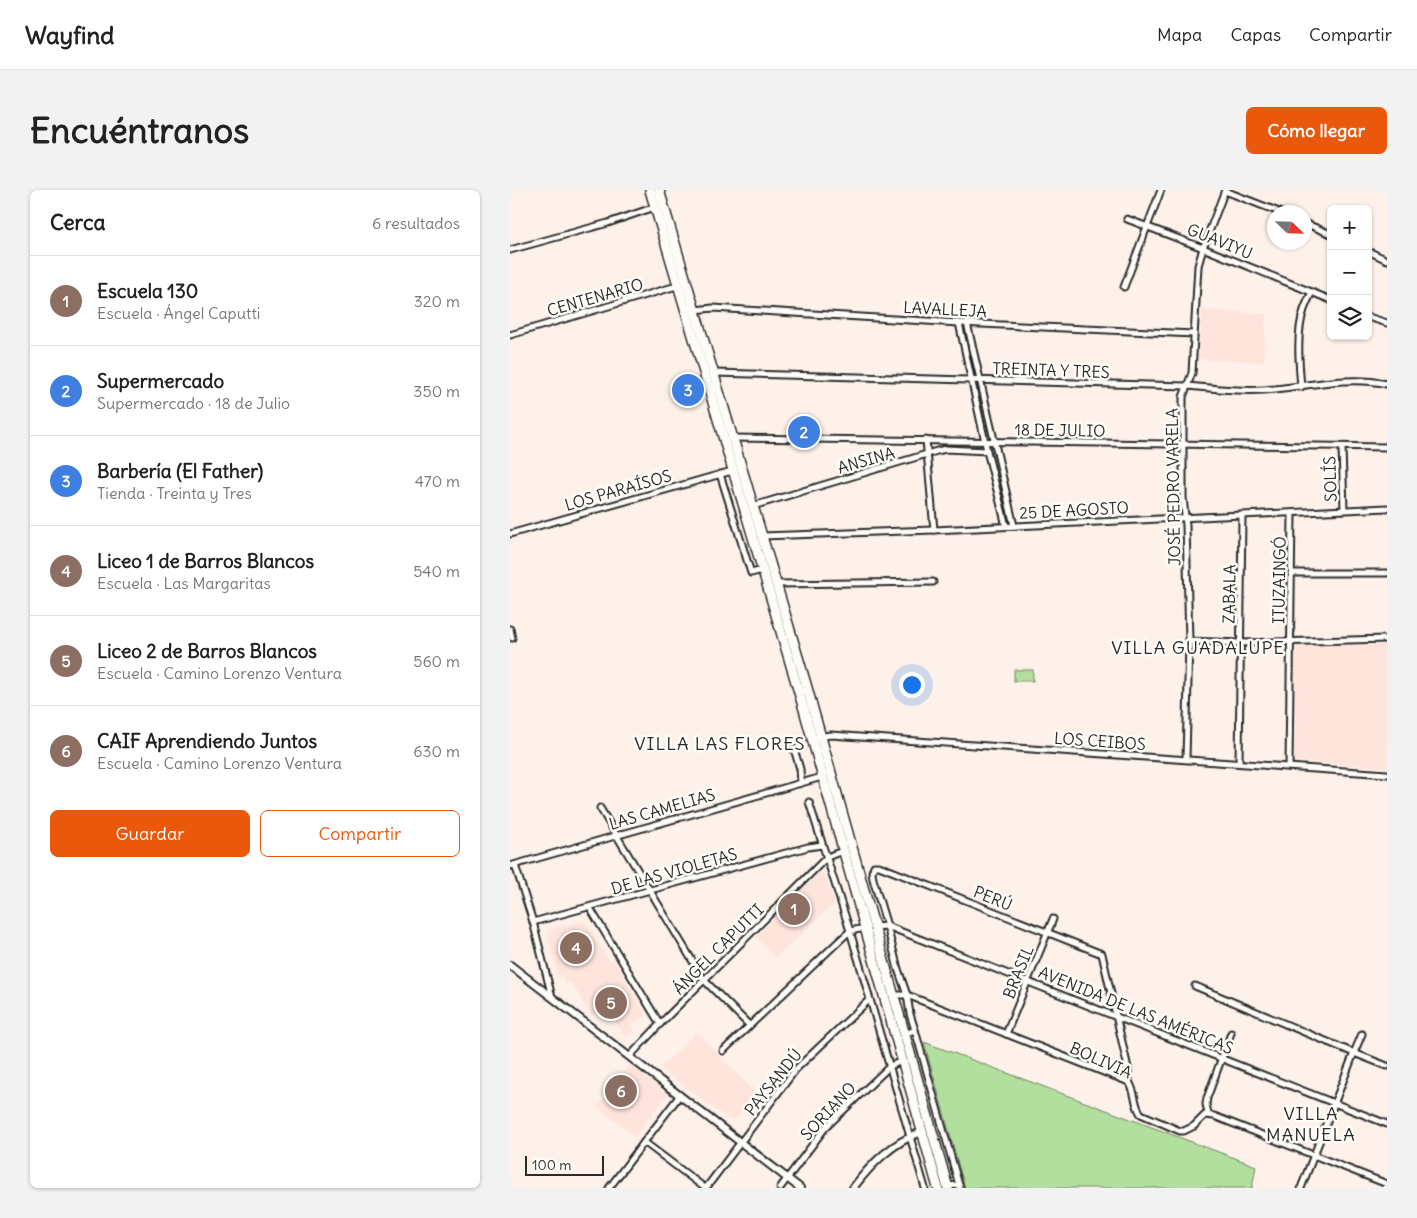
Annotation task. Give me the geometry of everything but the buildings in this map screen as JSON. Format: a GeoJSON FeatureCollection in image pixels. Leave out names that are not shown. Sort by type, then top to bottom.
{"type":"FeatureCollection","features":[{"type":"Feature","properties":{"kind":"highway"},"geometry":{"type":"LineString","coordinates":[[650,190],[683,284],[695,310],[714,373],[776,584],[869,927],[902,1061],[922,1132],[944,1187]]}},
{"type":"Feature","properties":{"kind":"highway"},"geometry":{"type":"LineString","coordinates":[[659,190],[732,471],[816,737],[822,777],[847,850]]}},
{"type":"Feature","properties":{"kind":"highway"},"geometry":{"type":"LineString","coordinates":[[869,927],[893,995],[944,1187]]}},
{"type":"Feature","properties":{"kind":"street"},"geometry":{"type":"LineString","coordinates":[[1124,287],[1161,190]]}},
{"type":"Feature","properties":{"kind":"street"},"geometry":{"type":"LineString","coordinates":[[1225,190],[1267,207]]}},
{"type":"Feature","properties":{"kind":"street","name":"JOSÉ PEDRO VARELA"},"geometry":{"type":"LineString","coordinates":[[1186,759],[1189,641],[1183,397],[1192,373],[1197,275],[1203,248],[1225,190]]}},
{"type":"Feature","properties":{"kind":"street"},"geometry":{"type":"LineString","coordinates":[[510,250],[608,223],[655,207]]}},
{"type":"Feature","properties":{"kind":"street","name":"GUAVIYU"},"geometry":{"type":"LineString","coordinates":[[1126,219],[1327,298]]}},
{"type":"Feature","properties":{"kind":"street"},"geometry":{"type":"LineString","coordinates":[[1312,226],[1327,232]]}},
{"type":"Feature","properties":{"kind":"street"},"geometry":{"type":"LineString","coordinates":[[1372,253],[1387,260]]}},
{"type":"Feature","properties":{"kind":"street","name":"CENTENARIO"},"geometry":{"type":"LineString","coordinates":[[510,335],[683,284]]}},
{"type":"Feature","properties":{"kind":"street"},"geometry":{"type":"LineString","coordinates":[[1301,387],[1299,366],[1301,327],[1304,311],[1312,292]]}},
{"type":"Feature","properties":{"kind":"street","name":"LAVALLEJA"},"geometry":{"type":"LineString","coordinates":[[695,310],[713,308],[959,323],[1194,334]]}},
{"type":"Feature","properties":{"kind":"street"},"geometry":{"type":"LineString","coordinates":[[1372,318],[1387,323]]}},
{"type":"Feature","properties":{"kind":"street"},"geometry":{"type":"LineString","coordinates":[[959,323],[987,451],[1006,526]]}},
{"type":"Feature","properties":{"kind":"street"},"geometry":{"type":"LineString","coordinates":[[967,323],[1014,526]]}},
{"type":"Feature","properties":{"kind":"street","name":"TREINTA Y TRES"},"geometry":{"type":"LineString","coordinates":[[714,373],[1187,386],[1234,390],[1301,387],[1354,380],[1387,384]]}},
{"type":"Feature","properties":{"kind":"street","name":"18 DE JULIO"},"geometry":{"type":"LineString","coordinates":[[733,438],[1342,448],[1387,447]]}},
{"type":"Feature","properties":{"kind":"street"},"geometry":{"type":"LineString","coordinates":[[926,440],[934,530]]}},
{"type":"Feature","properties":{"kind":"street","name":"SOLÍS"},"geometry":{"type":"LineString","coordinates":[[1342,448],[1344,510]]}},
{"type":"Feature","properties":{"kind":"street","name":"ANSINA"},"geometry":{"type":"LineString","coordinates":[[753,506],[946,449],[987,451]]}},
{"type":"Feature","properties":{"kind":"street","name":"LOS PARAÍSOS"},"geometry":{"type":"LineString","coordinates":[[510,534],[732,471]]}},
{"type":"Feature","properties":{"kind":"street"},"geometry":{"type":"LineString","coordinates":[[720,474],[751,573],[763,570]]}},
{"type":"Feature","properties":{"kind":"street","name":"25 DE AGOSTO"},"geometry":{"type":"LineString","coordinates":[[762,536],[934,530],[1387,508]]}},
{"type":"Feature","properties":{"kind":"street","name":"ITUZAINGÓ"},"geometry":{"type":"LineString","coordinates":[[1288,767],[1292,513]]}},
{"type":"Feature","properties":{"kind":"street","name":"ZABALA"},"geometry":{"type":"LineString","coordinates":[[1239,763],[1242,515]]}},
{"type":"Feature","properties":{"kind":"street"},"geometry":{"type":"LineString","coordinates":[[1292,573],[1387,573]]}},
{"type":"Feature","properties":{"kind":"street"},"geometry":{"type":"LineString","coordinates":[[776,584],[933,582]]}},
{"type":"Feature","properties":{"kind":"street"},"geometry":{"type":"LineString","coordinates":[[510,630],[512,638]]}},
{"type":"Feature","properties":{"kind":"street"},"geometry":{"type":"LineString","coordinates":[[1189,641],[1241,643],[1387,639]]}},
{"type":"Feature","properties":{"kind":"street","name":"LOS CEIBOS"},"geometry":{"type":"LineString","coordinates":[[816,737],[831,735],[1387,774]]}},
{"type":"Feature","properties":{"kind":"street"},"geometry":{"type":"LineString","coordinates":[[794,749],[800,769],[801,783]]}},
{"type":"Feature","properties":{"kind":"street","name":"LAS CAMELIAS"},"geometry":{"type":"LineString","coordinates":[[512,866],[822,777]]}},
{"type":"Feature","properties":{"kind":"street"},"geometry":{"type":"LineString","coordinates":[[808,802],[850,931],[924,1188]]}},
{"type":"Feature","properties":{"kind":"street"},"geometry":{"type":"LineString","coordinates":[[600,808],[704,980],[749,1026]]}},
{"type":"Feature","properties":{"kind":"street","name":"DE LAS VIOLETAS"},"geometry":{"type":"LineString","coordinates":[[533,922],[590,908],[808,846],[822,845]]}},
{"type":"Feature","properties":{"kind":"street","name":"ÁNGEL CAPUTTI"},"geometry":{"type":"LineString","coordinates":[[630,1056],[827,857],[847,850]]}},
{"type":"Feature","properties":{"kind":"street"},"geometry":{"type":"LineString","coordinates":[[512,866],[533,922],[552,997]]}},
{"type":"Feature","properties":{"kind":"street","name":"PERÚ"},"geometry":{"type":"LineString","coordinates":[[887,926],[873,880],[872,872],[874,866],[879,866],[1102,954],[1116,1017]]}},
{"type":"Feature","properties":{"kind":"street"},"geometry":{"type":"LineString","coordinates":[[590,908],[660,1024]]}},
{"type":"Feature","properties":{"kind":"street","name":"BRASIL"},"geometry":{"type":"LineString","coordinates":[[1006,1034],[1053,919]]}},
{"type":"Feature","properties":{"kind":"street"},"geometry":{"type":"LineString","coordinates":[[887,926],[907,995],[910,1014],[960,1186],[944,1187]]}},
{"type":"Feature","properties":{"kind":"street","name":"AVENIDA DE LAS AMÉRICAS"},"geometry":{"type":"LineString","coordinates":[[850,931],[887,926],[1387,1124]]}},
{"type":"Feature","properties":{"kind":"street"},"geometry":{"type":"LineString","coordinates":[[722,1051],[850,931]]}},
{"type":"Feature","properties":{"kind":"street"},"geometry":{"type":"LineString","coordinates":[[510,964],[800,1188]]}},
{"type":"Feature","properties":{"kind":"street"},"geometry":{"type":"LineString","coordinates":[[1194,986],[1387,1066]]}},
{"type":"Feature","properties":{"kind":"street","name":"BOLIVIA"},"geometry":{"type":"LineString","coordinates":[[893,995],[907,995],[1129,1082],[1133,1087],[1138,1110],[1141,1114],[1180,1131],[1190,1129],[1200,1118],[1208,1114]]}},
{"type":"Feature","properties":{"kind":"street","name":"PAYSANDÚ"},"geometry":{"type":"LineString","coordinates":[[705,1188],[796,1069],[869,1000]]}},
{"type":"Feature","properties":{"kind":"street"},"geometry":{"type":"LineString","coordinates":[[1116,1017],[1128,1068],[1129,1082]]}},
{"type":"Feature","properties":{"kind":"street"},"geometry":{"type":"LineString","coordinates":[[904,1034],[915,1030]]}},
{"type":"Feature","properties":{"kind":"street"},"geometry":{"type":"LineString","coordinates":[[1231,1034],[1206,1104],[1208,1114],[1387,1184]]}},
{"type":"Feature","properties":{"kind":"street"},"geometry":{"type":"LineString","coordinates":[[1301,1188],[1362,1034]]}},
{"type":"Feature","properties":{"kind":"street","name":"SORIANO"},"geometry":{"type":"LineString","coordinates":[[780,1188],[825,1128],[890,1066],[902,1061]]}},
{"type":"Feature","properties":{"kind":"street"},"geometry":{"type":"LineString","coordinates":[[609,1188],[680,1095]]}},
{"type":"Feature","properties":{"kind":"street"},"geometry":{"type":"LineString","coordinates":[[853,1188],[864,1173],[882,1156],[902,1140],[922,1132]]}},
{"type":"Feature","properties":{"kind":"street"},"geometry":{"type":"LineString","coordinates":[[644,1142],[705,1188]]}},
{"type":"Feature","properties":{"kind":"shaded area"},"geometry":{"type":"Polygon","coordinates":[[[1202,310],[1266,314],[1264,362],[1199,359],[1202,310]]]}},
{"type":"Feature","properties":{"kind":"shaded area"},"geometry":{"type":"Polygon","coordinates":[[[1387,645],[1387,767],[1295,761],[1296,646],[1387,645]]]}},
{"type":"Feature","properties":{"kind":"shaded area"},"geometry":{"type":"Polygon","coordinates":[[[819,872],[824,874],[834,903],[776,958],[756,937],[786,905],[794,904],[793,899],[819,872]]]}},
{"type":"Feature","properties":{"kind":"shaded area"},"geometry":{"type":"Polygon","coordinates":[[[582,921],[586,922],[610,962],[614,960],[646,1016],[631,1024],[635,1031],[625,1037],[610,1012],[607,1013],[604,1009],[592,1016],[571,983],[565,984],[563,976],[558,977],[547,932],[582,921]]]}},
{"type":"Feature","properties":{"kind":"shaded area"},"geometry":{"type":"Polygon","coordinates":[[[697,1032],[758,1096],[735,1119],[728,1119],[660,1068],[697,1032]]]}},
{"type":"Feature","properties":{"kind":"shaded area"},"geometry":{"type":"Polygon","coordinates":[[[630,1065],[668,1094],[635,1137],[597,1107],[630,1065]]]}},
{"type":"Feature","properties":{"kind":"green space"},"geometry":{"type":"Polygon","coordinates":[[[1014,670],[1033,670],[1033,681],[1014,681],[1014,670]]]}},
{"type":"Feature","properties":{"kind":"green space"},"geometry":{"type":"Polygon","coordinates":[[[924,1042],[1256,1166],[1252,1188],[965,1188],[924,1042]]]}},
{"type":"Feature","properties":{"kind":"place","name":"Barbería (El Father)"},"geometry":{"type":"Point","coordinates":[688,390]}},
{"type":"Feature","properties":{"kind":"place","name":"Supermercado"},"geometry":{"type":"Point","coordinates":[804,432]}},
{"type":"Feature","properties":{"kind":"place","name":"Escuela 130"},"geometry":{"type":"Point","coordinates":[794,909]}},
{"type":"Feature","properties":{"kind":"place","name":"Liceo 1 de Barros Blancos"},"geometry":{"type":"Point","coordinates":[576,948]}},
{"type":"Feature","properties":{"kind":"place","name":"Liceo 2 de Barros Blancos"},"geometry":{"type":"Point","coordinates":[611,1003]}},
{"type":"Feature","properties":{"kind":"place","name":"CAIF Aprendiendo Juntos"},"geometry":{"type":"Point","coordinates":[621,1091]}},
{"type":"Feature","properties":{"kind":"district","name":"VILLA GUADALUPE"},"geometry":{"type":"Point","coordinates":[1198,647]}},
{"type":"Feature","properties":{"kind":"district","name":"VILLA LAS FLORES"},"geometry":{"type":"Point","coordinates":[720,743]}},
{"type":"Feature","properties":{"kind":"district","name":"VILLA MANUELA"},"geometry":{"type":"Point","coordinates":[1311,1123]}}]}
